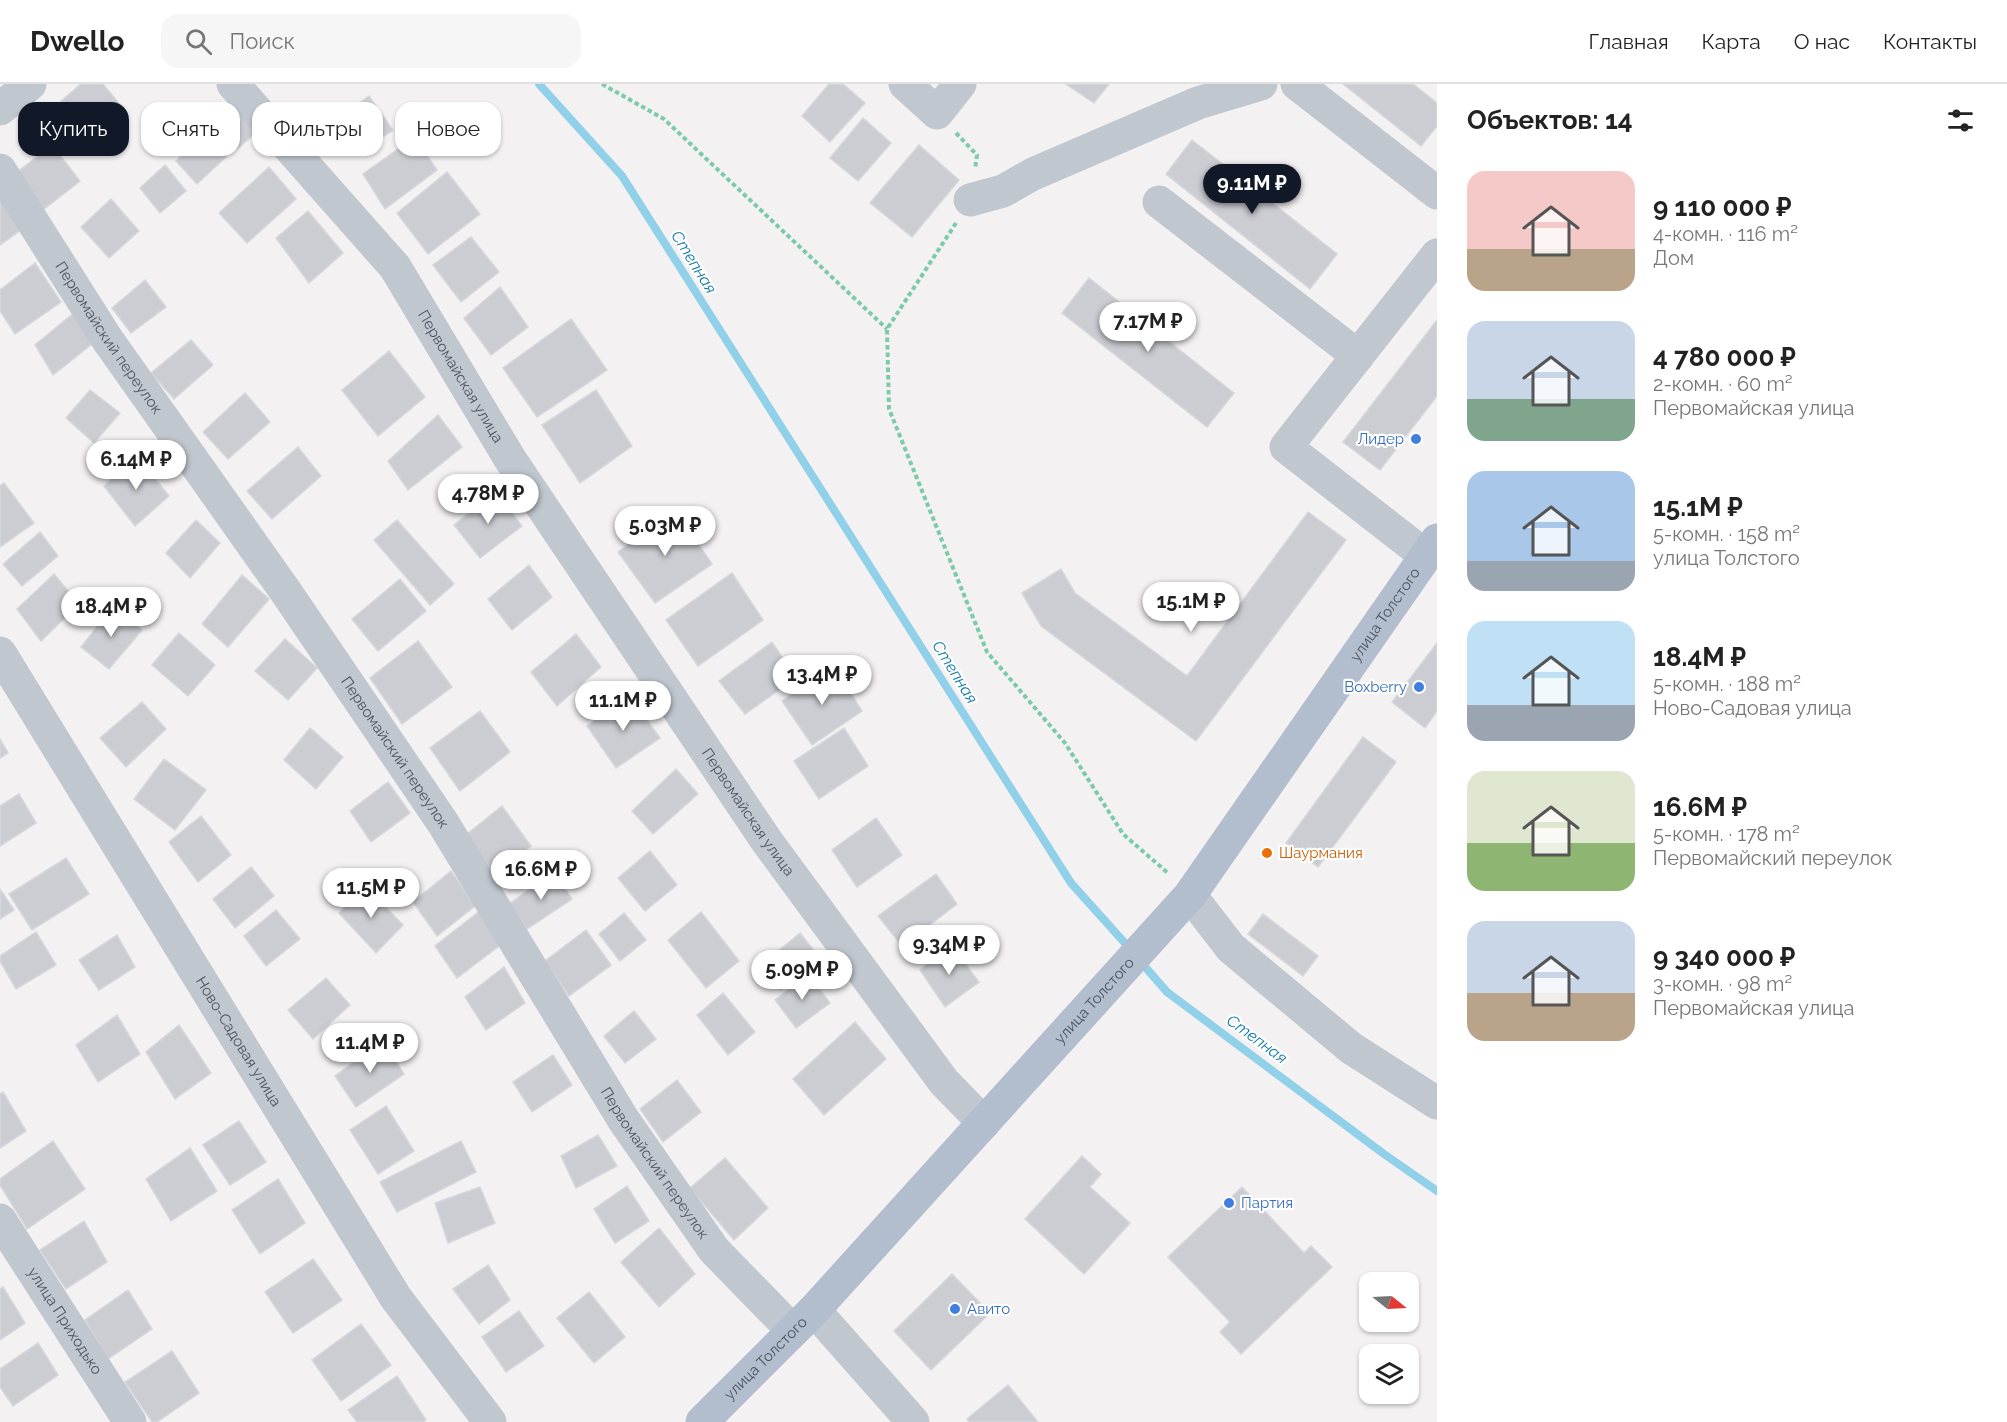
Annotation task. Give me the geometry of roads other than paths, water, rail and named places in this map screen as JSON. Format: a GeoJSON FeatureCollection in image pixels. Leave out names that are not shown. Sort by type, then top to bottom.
{"type":"FeatureCollection","features":[{"type":"Feature","properties":{"kind":"main road","name":"улица Толстого"},"geometry":{"type":"LineString","coordinates":[[702,1422],[803,1321],[1183,903],[1432,548]]}},
{"type":"Feature","properties":{"kind":"street"},"geometry":{"type":"LineString","coordinates":[[0,109],[30,84]]}},
{"type":"Feature","properties":{"kind":"street","name":"Первомайская улица"},"geometry":{"type":"LineString","coordinates":[[233,84],[395,267],[510,459],[766,840],[944,1082],[984,1123]]}},
{"type":"Feature","properties":{"kind":"street"},"geometry":{"type":"LineString","coordinates":[[905,84],[937,113],[960,84]]}},
{"type":"Feature","properties":{"kind":"street"},"geometry":{"type":"LineString","coordinates":[[970,200],[1003,191],[1033,174],[1198,103],[1261,84]]}},
{"type":"Feature","properties":{"kind":"street"},"geometry":{"type":"LineString","coordinates":[[1297,84],[1437,193]]}},
{"type":"Feature","properties":{"kind":"street","name":"Первомайский переулок"},"geometry":{"type":"LineString","coordinates":[[0,170],[107,339],[286,592],[443,823],[623,1119],[714,1250],[803,1321]]}},
{"type":"Feature","properties":{"kind":"street"},"geometry":{"type":"LineString","coordinates":[[1159,202],[1358,356]]}},
{"type":"Feature","properties":{"kind":"street"},"geometry":{"type":"LineString","coordinates":[[1432,548],[1286,447],[1437,255]]}},
{"type":"Feature","properties":{"kind":"street","name":"Ново-Садовая улица"},"geometry":{"type":"LineString","coordinates":[[0,653],[396,1298],[490,1422]]}},
{"type":"Feature","properties":{"kind":"street"},"geometry":{"type":"LineString","coordinates":[[1183,903],[1231,948],[1351,1048],[1437,1103]]}},
{"type":"Feature","properties":{"kind":"street","name":"улица Приходько"},"geometry":{"type":"LineString","coordinates":[[0,1220],[130,1422]]}},
{"type":"Feature","properties":{"kind":"street"},"geometry":{"type":"LineString","coordinates":[[803,1321],[913,1422]]}},
{"type":"Feature","properties":{"kind":"waterway","name":"Степная"},"geometry":{"type":"LineString","coordinates":[[539,84],[622,176],[1071,883],[1132,951]]}},
{"type":"Feature","properties":{"kind":"waterway","name":"Степная"},"geometry":{"type":"LineString","coordinates":[[1140,961],[1167,992],[1437,1191]]}},
{"type":"Feature","properties":{"kind":"place","name":"Лидер"},"geometry":{"type":"Point","coordinates":[1416,439]}},
{"type":"Feature","properties":{"kind":"place","name":"Boxberry"},"geometry":{"type":"Point","coordinates":[1419,687]}},
{"type":"Feature","properties":{"kind":"place","name":"Шаурмания"},"geometry":{"type":"Point","coordinates":[1267,853]}},
{"type":"Feature","properties":{"kind":"place","name":"Партия"},"geometry":{"type":"Point","coordinates":[1229,1203]}},
{"type":"Feature","properties":{"kind":"place","name":"Авито"},"geometry":{"type":"Point","coordinates":[955,1309]}}]}
